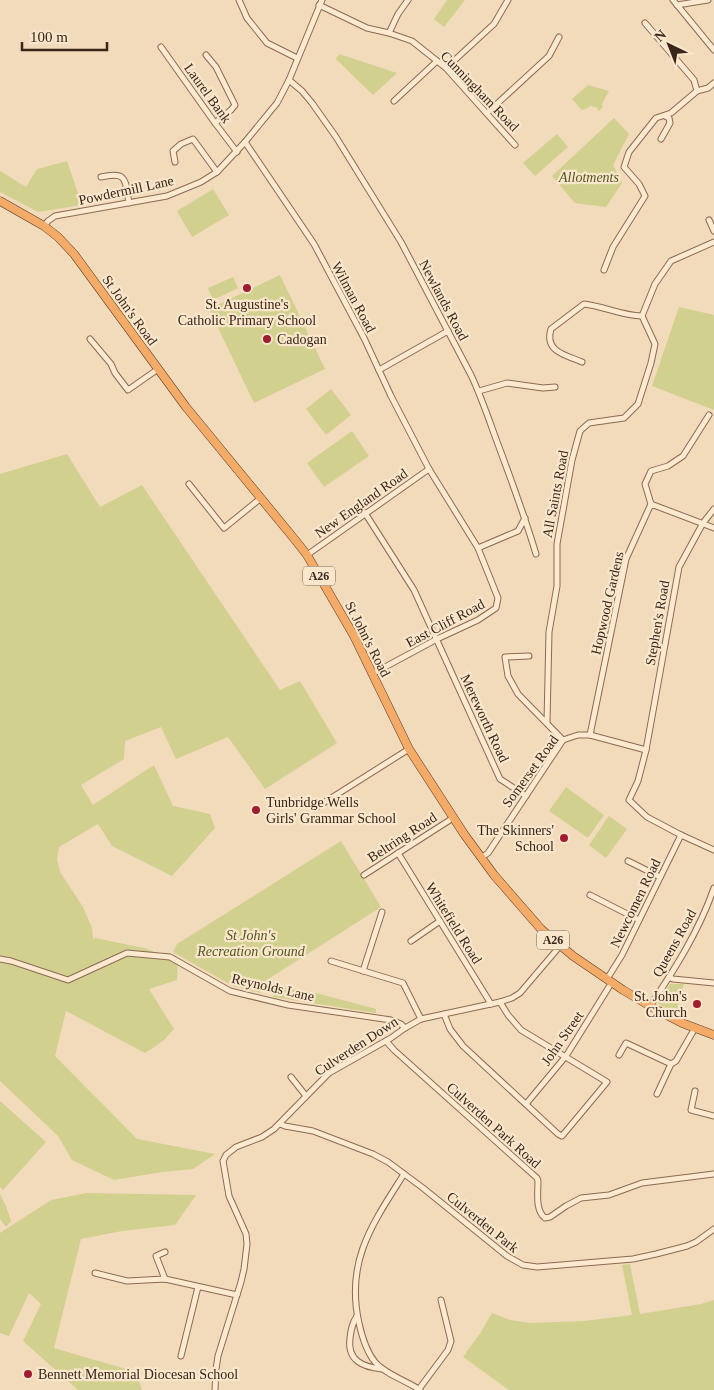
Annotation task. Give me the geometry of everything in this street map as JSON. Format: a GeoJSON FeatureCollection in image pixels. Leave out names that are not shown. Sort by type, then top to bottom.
{"type":"FeatureCollection","features":[{"type":"Feature","properties":{"kind":"highway","name":"St John's Road"},"geometry":{"type":"LineString","coordinates":[[0,201],[44,226],[58,237],[74,254],[192,414],[307,555],[354,636],[409,749],[481,858],[522,908],[560,946],[609,981],[678,1021],[714,1035]]}},
{"type":"Feature","properties":{"kind":"street"},"geometry":{"type":"LineString","coordinates":[[240,0],[247,18],[267,42],[297,58]]}},
{"type":"Feature","properties":{"kind":"street"},"geometry":{"type":"LineString","coordinates":[[389,33],[398,14],[408,0]]}},
{"type":"Feature","properties":{"kind":"street"},"geometry":{"type":"LineString","coordinates":[[446,68],[494,24],[508,0]]}},
{"type":"Feature","properties":{"kind":"street"},"geometry":{"type":"LineString","coordinates":[[675,2],[708,0]]}},
{"type":"Feature","properties":{"kind":"street"},"geometry":{"type":"LineString","coordinates":[[675,2],[714,50]]}},
{"type":"Feature","properties":{"kind":"street","name":"Powdermill Lane"},"geometry":{"type":"LineString","coordinates":[[44,226],[55,216],[167,196],[202,182],[217,172],[237,152],[277,103],[289,80],[321,3]]}},
{"type":"Feature","properties":{"kind":"street","name":"Cunningham Road"},"geometry":{"type":"LineString","coordinates":[[321,3],[367,28],[412,41],[446,68],[516,145]]}},
{"type":"Feature","properties":{"kind":"street"},"geometry":{"type":"LineString","coordinates":[[645,24],[694,80],[697,91]]}},
{"type":"Feature","properties":{"kind":"street"},"geometry":{"type":"LineString","coordinates":[[487,114],[549,56],[560,37]]}},
{"type":"Feature","properties":{"kind":"street","name":"Laurel Bank"},"geometry":{"type":"LineString","coordinates":[[161,47],[237,152]]}},
{"type":"Feature","properties":{"kind":"street"},"geometry":{"type":"LineString","coordinates":[[206,55],[216,67],[234,105],[231,110],[215,123]]}},
{"type":"Feature","properties":{"kind":"street"},"geometry":{"type":"LineString","coordinates":[[393,92],[396,99],[437,61]]}},
{"type":"Feature","properties":{"kind":"street","name":"Newlands Road"},"geometry":{"type":"LineString","coordinates":[[289,80],[312,103],[371,192],[401,242],[448,331],[479,392],[525,518],[536,554]]}},
{"type":"Feature","properties":{"kind":"street"},"geometry":{"type":"LineString","coordinates":[[604,270],[612,247],[645,196],[639,184],[624,167],[629,152],[656,118],[671,113],[697,91],[708,88],[714,83]]}},
{"type":"Feature","properties":{"kind":"street"},"geometry":{"type":"LineString","coordinates":[[662,139],[670,123],[669,118],[665,116]]}},
{"type":"Feature","properties":{"kind":"street"},"geometry":{"type":"LineString","coordinates":[[175,162],[172,151],[181,144],[193,139],[217,172]]}},
{"type":"Feature","properties":{"kind":"street","name":"Wilman Road"},"geometry":{"type":"LineString","coordinates":[[245,142],[314,244],[360,330],[378,370],[429,470]]}},
{"type":"Feature","properties":{"kind":"street"},"geometry":{"type":"LineString","coordinates":[[101,177],[113,174],[120,175],[124,179],[129,203]]}},
{"type":"Feature","properties":{"kind":"street"},"geometry":{"type":"LineString","coordinates":[[709,220],[714,231]]}},
{"type":"Feature","properties":{"kind":"street"},"geometry":{"type":"LineString","coordinates":[[582,362],[555,351],[551,346],[549,335],[551,330],[584,304],[634,316],[642,316],[655,284],[671,261],[714,242]]}},
{"type":"Feature","properties":{"kind":"street","name":"All Saints Road"},"geometry":{"type":"LineString","coordinates":[[547,722],[549,632],[557,586],[557,544],[572,460],[580,431],[589,423],[624,418],[638,404],[655,344],[642,316]]}},
{"type":"Feature","properties":{"kind":"street"},"geometry":{"type":"LineString","coordinates":[[378,370],[448,331]]}},
{"type":"Feature","properties":{"kind":"street"},"geometry":{"type":"LineString","coordinates":[[90,338],[111,364],[115,373],[128,390],[158,369]]}},
{"type":"Feature","properties":{"kind":"street"},"geometry":{"type":"LineString","coordinates":[[479,392],[507,383],[543,388],[555,386]]}},
{"type":"Feature","properties":{"kind":"street"},"geometry":{"type":"LineString","coordinates":[[709,415],[682,456],[668,466],[651,471],[645,484],[651,504],[714,528]]}},
{"type":"Feature","properties":{"kind":"street","name":"New England Road"},"geometry":{"type":"LineString","coordinates":[[307,555],[429,470]]}},
{"type":"Feature","properties":{"kind":"street","name":"East Cliff Road"},"geometry":{"type":"LineString","coordinates":[[372,674],[478,620],[496,608],[498,598],[478,548],[429,470]]}},
{"type":"Feature","properties":{"kind":"street"},"geometry":{"type":"LineString","coordinates":[[189,484],[224,528],[261,498]]}},
{"type":"Feature","properties":{"kind":"street","name":"Hopwood Gardens"},"geometry":{"type":"LineString","coordinates":[[590,735],[626,559],[651,504]]}},
{"type":"Feature","properties":{"kind":"street","name":"Stephen's Road"},"geometry":{"type":"LineString","coordinates":[[681,835],[647,817],[629,800],[638,781],[646,750],[679,568],[703,523],[714,510]]}},
{"type":"Feature","properties":{"kind":"street","name":"Mereworth Road"},"geometry":{"type":"LineString","coordinates":[[366,513],[414,590],[500,779],[526,796]]}},
{"type":"Feature","properties":{"kind":"street"},"geometry":{"type":"LineString","coordinates":[[478,548],[518,531],[525,518]]}},
{"type":"Feature","properties":{"kind":"street"},"geometry":{"type":"LineString","coordinates":[[530,656],[505,657],[508,676],[518,694],[563,740]]}},
{"type":"Feature","properties":{"kind":"street","name":"Somerset Road"},"geometry":{"type":"LineString","coordinates":[[481,858],[488,853],[563,740],[578,735],[590,735],[646,750]]}},
{"type":"Feature","properties":{"kind":"street"},"geometry":{"type":"LineString","coordinates":[[317,807],[409,749]]}},
{"type":"Feature","properties":{"kind":"street","name":"Beltring Road"},"geometry":{"type":"LineString","coordinates":[[364,875],[453,818]]}},
{"type":"Feature","properties":{"kind":"street"},"geometry":{"type":"LineString","coordinates":[[681,835],[714,850]]}},
{"type":"Feature","properties":{"kind":"street","name":"Newcomen Road"},"geometry":{"type":"LineString","coordinates":[[609,981],[681,835]]}},
{"type":"Feature","properties":{"kind":"street","name":"Whitefield Road"},"geometry":{"type":"LineString","coordinates":[[398,853],[491,1004]]}},
{"type":"Feature","properties":{"kind":"street"},"geometry":{"type":"LineString","coordinates":[[628,861],[660,877]]}},
{"type":"Feature","properties":{"kind":"street","name":"Queens Road"},"geometry":{"type":"LineString","coordinates":[[650,1006],[690,942],[714,888]]}},
{"type":"Feature","properties":{"kind":"street"},"geometry":{"type":"LineString","coordinates":[[590,895],[639,920]]}},
{"type":"Feature","properties":{"kind":"street"},"geometry":{"type":"LineString","coordinates":[[363,971],[382,912]]}},
{"type":"Feature","properties":{"kind":"street"},"geometry":{"type":"LineString","coordinates":[[411,941],[440,922]]}},
{"type":"Feature","properties":{"kind":"street","name":"Culverden Down"},"geometry":{"type":"LineString","coordinates":[[215,1390],[218,1356],[244,1268],[246,1239],[225,1177],[223,1161],[226,1155],[232,1150],[262,1137],[280,1124],[329,1074],[421,1019],[500,1002],[520,993],[560,946]]}},
{"type":"Feature","properties":{"kind":"street","name":"Reynolds Lane"},"geometry":{"type":"LineString","coordinates":[[0,959],[68,980],[127,953],[170,957],[230,991],[288,1005],[391,1020],[405,1028]]}},
{"type":"Feature","properties":{"kind":"street"},"geometry":{"type":"LineString","coordinates":[[331,961],[403,983],[421,1019]]}},
{"type":"Feature","properties":{"kind":"street"},"geometry":{"type":"LineString","coordinates":[[669,977],[673,979],[714,982]]}},
{"type":"Feature","properties":{"kind":"street","name":"John Street"},"geometry":{"type":"LineString","coordinates":[[526,1104],[566,1056],[609,981]]}},
{"type":"Feature","properties":{"kind":"street"},"geometry":{"type":"LineString","coordinates":[[444,1014],[450,1030],[464,1046],[560,1136],[564,1135],[606,1082],[521,1030],[500,1002]]}},
{"type":"Feature","properties":{"kind":"street"},"geometry":{"type":"LineString","coordinates":[[657,1094],[671,1064],[680,1055],[695,1028]]}},
{"type":"Feature","properties":{"kind":"street","name":"Culverden Park Road"},"geometry":{"type":"LineString","coordinates":[[386,1041],[536,1178],[538,1181],[539,1210],[546,1218],[580,1198],[610,1195],[642,1183],[714,1174]]}},
{"type":"Feature","properties":{"kind":"street"},"geometry":{"type":"LineString","coordinates":[[620,1055],[626,1043],[671,1064]]}},
{"type":"Feature","properties":{"kind":"street"},"geometry":{"type":"LineString","coordinates":[[291,1077],[306,1096]]}},
{"type":"Feature","properties":{"kind":"street"},"geometry":{"type":"LineString","coordinates":[[694,1091],[691,1110],[714,1116]]}},
{"type":"Feature","properties":{"kind":"street","name":"Culverden Park"},"geometry":{"type":"LineString","coordinates":[[280,1124],[313,1131],[373,1154],[429,1192],[507,1256],[517,1263],[529,1267],[633,1259],[687,1246],[714,1229]]}},
{"type":"Feature","properties":{"kind":"street"},"geometry":{"type":"LineString","coordinates":[[404,1174],[376,1218],[364,1246],[358,1264],[356,1281],[357,1315],[363,1340],[374,1361],[383,1369],[420,1390],[448,1350],[451,1341],[441,1300]]}},
{"type":"Feature","properties":{"kind":"street"},"geometry":{"type":"LineString","coordinates":[[165,1252],[156,1256],[165,1279]]}},
{"type":"Feature","properties":{"kind":"street"},"geometry":{"type":"LineString","coordinates":[[94,1273],[127,1281],[165,1279],[236,1296]]}},
{"type":"Feature","properties":{"kind":"street"},"geometry":{"type":"LineString","coordinates":[[181,1356],[198,1287]]}},
{"type":"Feature","properties":{"kind":"street"},"geometry":{"type":"LineString","coordinates":[[357,1315],[352,1323],[350,1352],[362,1364],[371,1368],[383,1369]]}},
{"type":"Feature","properties":{"kind":"green space"},"geometry":{"type":"Polygon","coordinates":[[[447,0],[465,0],[444,27],[434,19],[447,0]]]}},
{"type":"Feature","properties":{"kind":"green space"},"geometry":{"type":"Polygon","coordinates":[[[339,54],[397,73],[373,95],[336,59],[339,54]]]}},
{"type":"Feature","properties":{"kind":"green space"},"geometry":{"type":"Polygon","coordinates":[[[588,85],[609,91],[602,104],[603,107],[599,111],[596,107],[590,106],[582,110],[572,99],[588,85]]]}},
{"type":"Feature","properties":{"kind":"green space","name":"Allotments"},"geometry":{"type":"Polygon","coordinates":[[[614,118],[629,134],[613,165],[622,183],[606,207],[575,203],[552,176],[614,118]]]}},
{"type":"Feature","properties":{"kind":"green space"},"geometry":{"type":"Polygon","coordinates":[[[557,134],[568,147],[535,176],[523,163],[557,134]]]}},
{"type":"Feature","properties":{"kind":"green space"},"geometry":{"type":"Polygon","coordinates":[[[67,161],[82,205],[38,212],[0,192],[0,171],[26,187],[37,169],[67,161]]]}},
{"type":"Feature","properties":{"kind":"green space"},"geometry":{"type":"Polygon","coordinates":[[[213,189],[229,215],[192,237],[177,211],[213,189]]]}},
{"type":"Feature","properties":{"kind":"green space","name":"Cadogan"},"geometry":{"type":"Polygon","coordinates":[[[280,275],[325,369],[254,403],[209,309],[280,275]]]}},
{"type":"Feature","properties":{"kind":"green space"},"geometry":{"type":"Polygon","coordinates":[[[233,277],[238,288],[213,300],[208,288],[233,277]]]}},
{"type":"Feature","properties":{"kind":"green space"},"geometry":{"type":"Polygon","coordinates":[[[679,307],[714,315],[714,410],[652,386],[679,307]]]}},
{"type":"Feature","properties":{"kind":"green space"},"geometry":{"type":"Polygon","coordinates":[[[331,389],[351,415],[326,435],[306,409],[331,389]]]}},
{"type":"Feature","properties":{"kind":"green space"},"geometry":{"type":"Polygon","coordinates":[[[352,431],[369,456],[324,487],[307,463],[352,431]]]}},
{"type":"Feature","properties":{"kind":"green space"},"geometry":{"type":"Polygon","coordinates":[[[67,454],[100,507],[142,485],[280,690],[300,681],[337,743],[265,789],[228,737],[176,759],[161,727],[125,741],[124,759],[81,785],[93,805],[154,765],[173,806],[210,814],[215,828],[172,876],[112,846],[98,824],[59,847],[57,859],[60,872],[83,907],[92,928],[93,939],[144,948],[178,961],[177,980],[149,989],[174,1029],[163,1041],[145,1053],[66,1011],[55,1056],[137,1139],[215,1154],[193,1169],[114,1180],[72,1160],[58,1136],[0,1081],[0,474],[67,454]]]}},
{"type":"Feature","properties":{"kind":"green space"},"geometry":{"type":"Polygon","coordinates":[[[566,787],[604,815],[588,838],[549,811],[566,787]]]}},
{"type":"Feature","properties":{"kind":"green space"},"geometry":{"type":"Polygon","coordinates":[[[609,816],[627,829],[606,858],[589,845],[609,816]]]}},
{"type":"Feature","properties":{"kind":"green space","name":"St John's Recreation Ground"},"geometry":{"type":"Polygon","coordinates":[[[341,841],[381,907],[262,983],[261,993],[233,986],[173,952],[177,944],[341,841]]]}},
{"type":"Feature","properties":{"kind":"green space"},"geometry":{"type":"Polygon","coordinates":[[[670,984],[684,984],[677,1014],[658,1004],[670,984]]]}},
{"type":"Feature","properties":{"kind":"green space"},"geometry":{"type":"Polygon","coordinates":[[[276,986],[320,994],[376,1009],[376,1013],[273,997],[276,986]]]}},
{"type":"Feature","properties":{"kind":"green space"},"geometry":{"type":"Polygon","coordinates":[[[0,1101],[46,1142],[3,1190],[0,1187],[0,1101]]]}},
{"type":"Feature","properties":{"kind":"green space"},"geometry":{"type":"Polygon","coordinates":[[[87,1193],[196,1195],[175,1225],[122,1231],[81,1239],[54,1348],[136,1372],[142,1390],[78,1390],[23,1341],[41,1304],[29,1293],[9,1336],[0,1333],[0,1233],[51,1200],[87,1193]]]}},
{"type":"Feature","properties":{"kind":"green space"},"geometry":{"type":"Polygon","coordinates":[[[0,1194],[11,1221],[6,1227],[0,1219],[0,1194]]]}},
{"type":"Feature","properties":{"kind":"green space"},"geometry":{"type":"Polygon","coordinates":[[[630,1264],[640,1314],[701,1304],[714,1300],[714,1390],[509,1390],[463,1357],[492,1313],[510,1320],[530,1323],[584,1321],[632,1315],[622,1265],[630,1264]]]}},
{"type":"Feature","properties":{"kind":"place","name":"St. Augustine's Catholic Primary School"},"geometry":{"type":"Point","coordinates":[247,288]}},
{"type":"Feature","properties":{"kind":"place","name":"Cadogan"},"geometry":{"type":"Point","coordinates":[267,339]}},
{"type":"Feature","properties":{"kind":"place","name":"Tunbridge Wells Girls' Grammar School"},"geometry":{"type":"Point","coordinates":[256,810]}},
{"type":"Feature","properties":{"kind":"place","name":"The Skinners' School"},"geometry":{"type":"Point","coordinates":[564,838]}},
{"type":"Feature","properties":{"kind":"place","name":"St. John's Church"},"geometry":{"type":"Point","coordinates":[697,1004]}},
{"type":"Feature","properties":{"kind":"place","name":"Bennett Memorial Diocesan School"},"geometry":{"type":"Point","coordinates":[28,1374]}}]}
